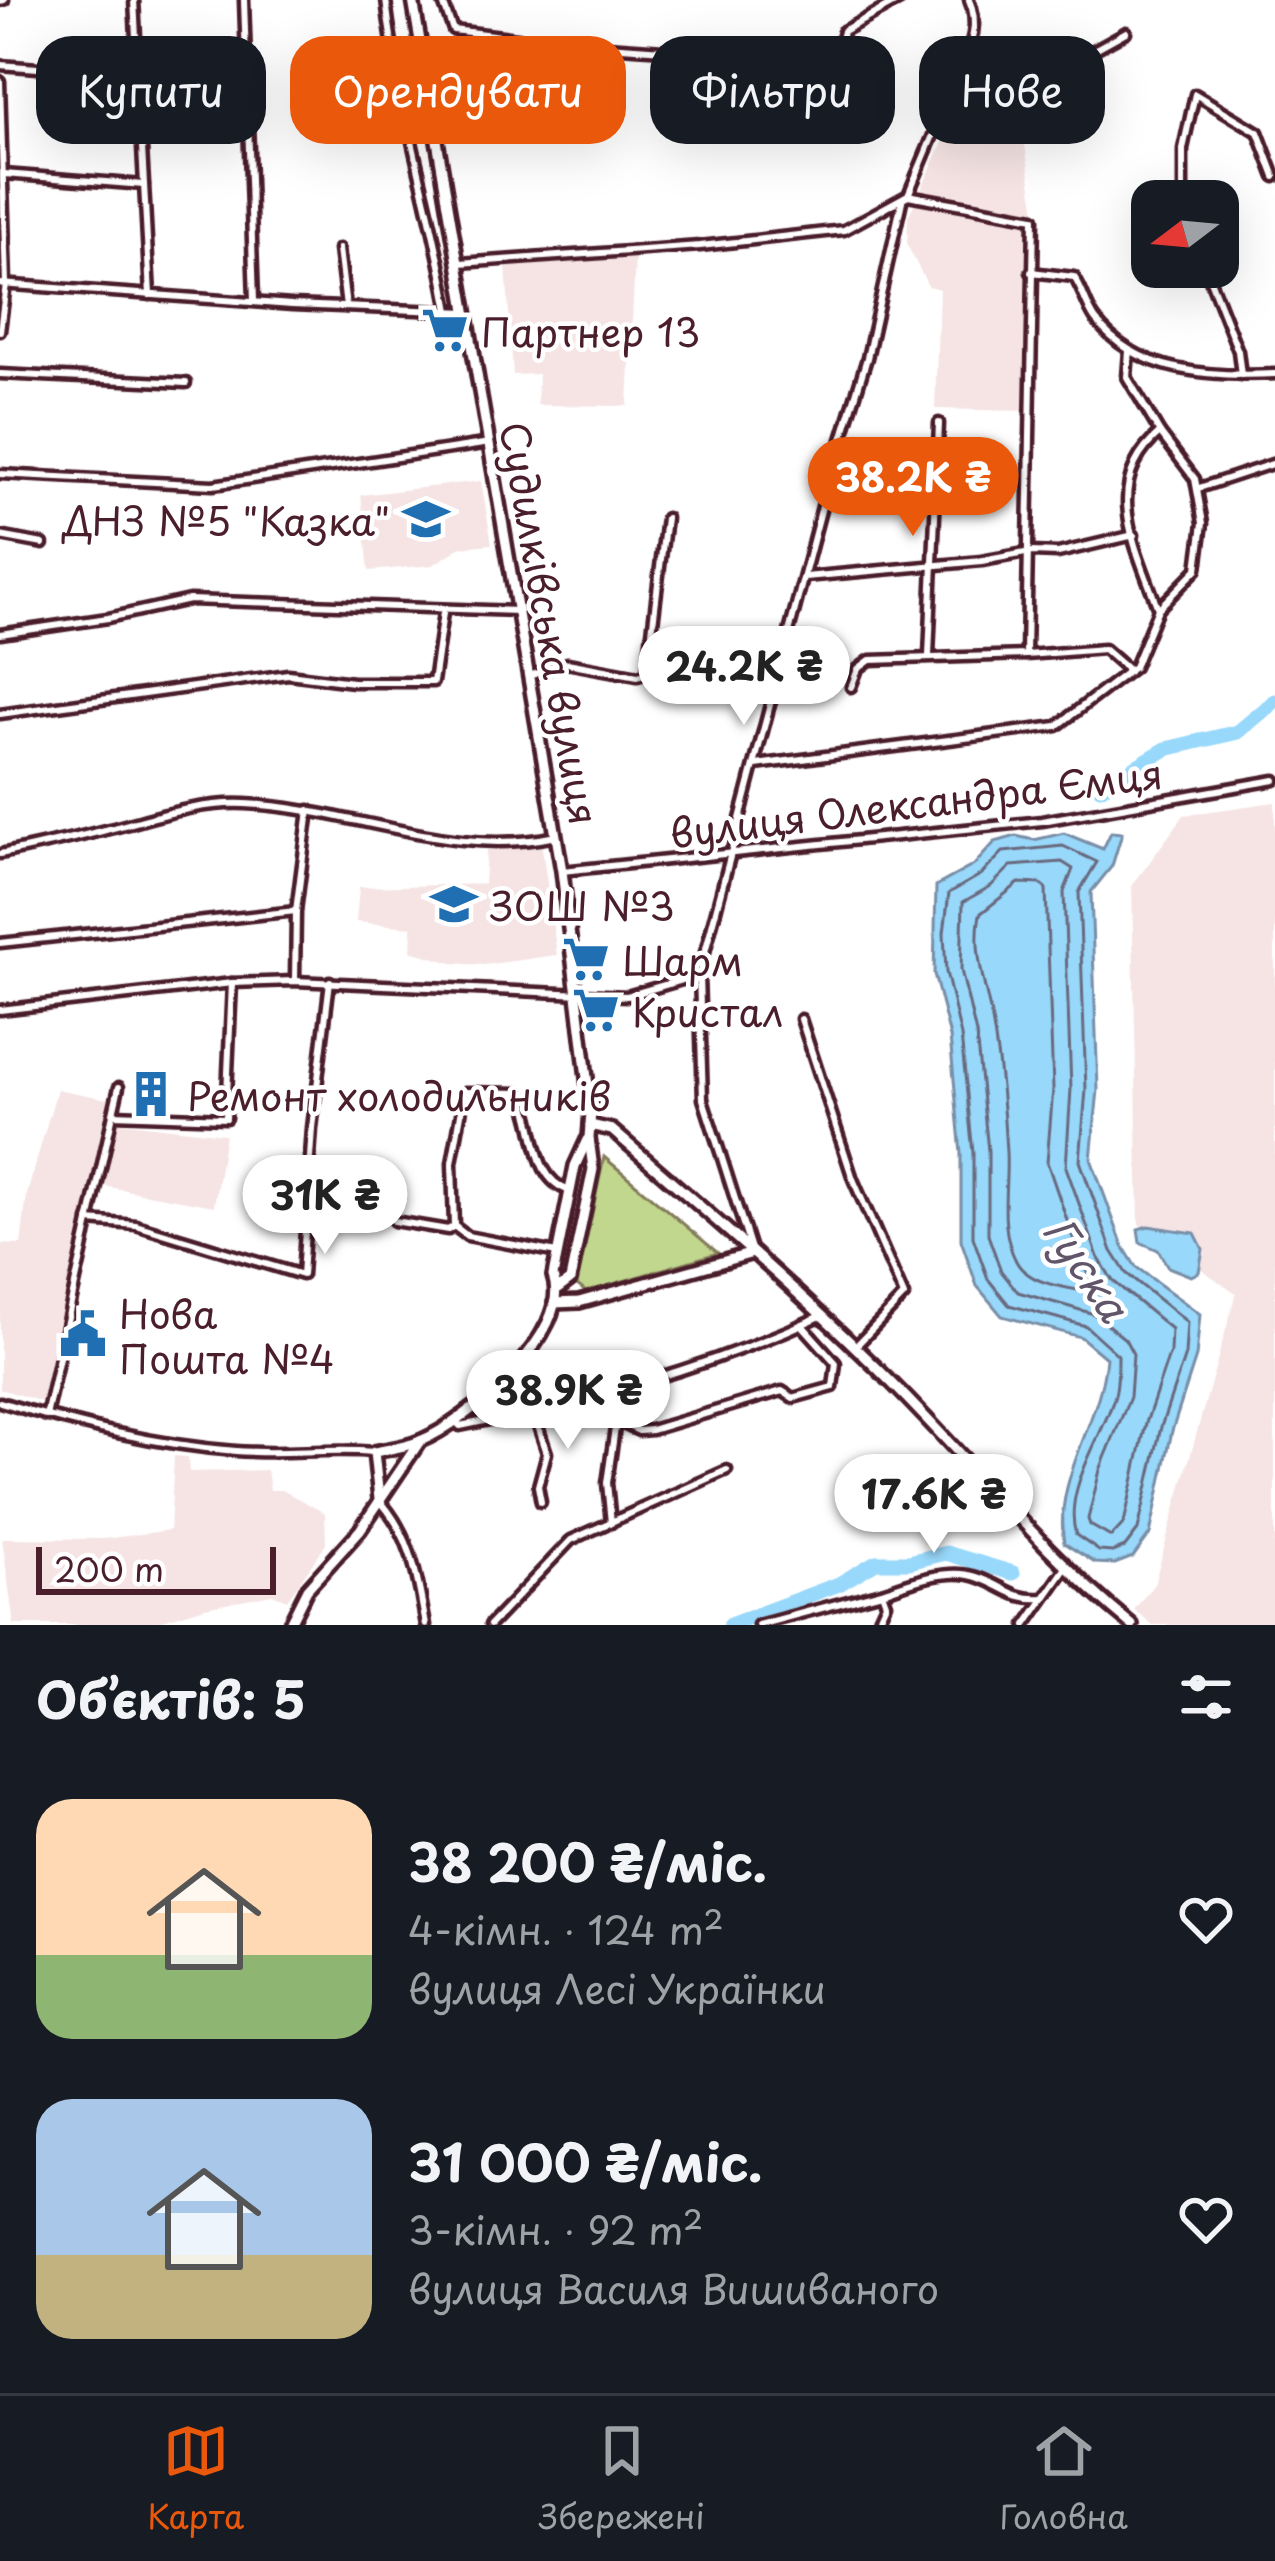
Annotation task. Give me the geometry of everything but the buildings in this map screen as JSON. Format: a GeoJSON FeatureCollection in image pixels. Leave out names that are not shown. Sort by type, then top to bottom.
{"type":"FeatureCollection","features":[{"type":"Feature","properties":{"kind":"main road","name":"Судилківська вулиця"},"geometry":{"type":"LineString","coordinates":[[412,0],[562,871],[577,995],[593,1168],[570,1280],[558,1289],[553,1276],[557,1253],[575,1166],[589,1138]]}},
{"type":"Feature","properties":{"kind":"main road"},"geometry":{"type":"LineString","coordinates":[[590,1125],[612,1130],[823,1316],[1065,1569],[1132,1625]]}},
{"type":"Feature","properties":{"kind":"main road"},"geometry":{"type":"LineString","coordinates":[[554,1303],[594,1299],[753,1252]]}},
{"type":"Feature","properties":{"kind":"main road"},"geometry":{"type":"LineString","coordinates":[[289,1625],[308,1589],[360,1530],[420,1442],[495,1387],[546,1334],[558,1289]]}},
{"type":"Feature","properties":{"kind":"main road"},"geometry":{"type":"LineString","coordinates":[[379,1499],[374,1452],[420,1442]]}},
{"type":"Feature","properties":{"kind":"street"},"geometry":{"type":"LineString","coordinates":[[134,0],[136,36]]}},
{"type":"Feature","properties":{"kind":"street"},"geometry":{"type":"LineString","coordinates":[[244,0],[254,301]]}},
{"type":"Feature","properties":{"kind":"street"},"geometry":{"type":"LineString","coordinates":[[386,0],[391,45],[449,311]]}},
{"type":"Feature","properties":{"kind":"street"},"geometry":{"type":"LineString","coordinates":[[442,0],[453,30],[550,42],[824,59],[838,52],[843,31],[900,0]]}},
{"type":"Feature","properties":{"kind":"street"},"geometry":{"type":"LineString","coordinates":[[969,0],[976,19],[972,36]]}},
{"type":"Feature","properties":{"kind":"street"},"geometry":{"type":"LineString","coordinates":[[1105,44],[1126,32]]}},
{"type":"Feature","properties":{"kind":"street"},"geometry":{"type":"LineString","coordinates":[[0,65],[36,68]]}},
{"type":"Feature","properties":{"kind":"street"},"geometry":{"type":"LineString","coordinates":[[0,81],[0,331]]}},
{"type":"Feature","properties":{"kind":"street"},"geometry":{"type":"LineString","coordinates":[[1183,180],[1195,94],[1258,132],[1275,177]]}},
{"type":"Feature","properties":{"kind":"street"},"geometry":{"type":"LineString","coordinates":[[142,144],[151,295]]}},
{"type":"Feature","properties":{"kind":"street"},"geometry":{"type":"LineString","coordinates":[[753,1252],[703,1099],[699,975],[825,495],[867,358],[905,198],[928,144]]}},
{"type":"Feature","properties":{"kind":"street"},"geometry":{"type":"LineString","coordinates":[[1,173],[144,185]]}},
{"type":"Feature","properties":{"kind":"street"},"geometry":{"type":"LineString","coordinates":[[460,263],[700,246],[844,230],[905,198],[1034,218],[1026,655]]}},
{"type":"Feature","properties":{"kind":"street"},"geometry":{"type":"LineString","coordinates":[[339,249],[346,307]]}},
{"type":"Feature","properties":{"kind":"street"},"geometry":{"type":"LineString","coordinates":[[1031,272],[1074,277],[1093,316],[1129,351],[1163,366],[1275,374]]}},
{"type":"Feature","properties":{"kind":"street"},"geometry":{"type":"LineString","coordinates":[[3,284],[467,312]]}},
{"type":"Feature","properties":{"kind":"street"},"geometry":{"type":"LineString","coordinates":[[1213,288],[1238,351],[1240,375]]}},
{"type":"Feature","properties":{"kind":"street"},"geometry":{"type":"LineString","coordinates":[[756,765],[1057,726],[1129,671],[1158,609],[1197,569],[1203,523],[1199,488],[1127,377],[1129,351]]}},
{"type":"Feature","properties":{"kind":"street"},"geometry":{"type":"LineString","coordinates":[[0,374],[186,383]]}},
{"type":"Feature","properties":{"kind":"street"},"geometry":{"type":"LineString","coordinates":[[929,656],[939,423]]}},
{"type":"Feature","properties":{"kind":"street"},"geometry":{"type":"LineString","coordinates":[[1158,609],[1134,535],[1126,480],[1143,448],[1160,433]]}},
{"type":"Feature","properties":{"kind":"street"},"geometry":{"type":"LineString","coordinates":[[0,474],[214,484],[490,443]]}},
{"type":"Feature","properties":{"kind":"street"},"geometry":{"type":"LineString","coordinates":[[1199,488],[1275,463]]}},
{"type":"Feature","properties":{"kind":"street"},"geometry":{"type":"LineString","coordinates":[[529,676],[567,663],[638,676],[647,673],[666,518]]}},
{"type":"Feature","properties":{"kind":"street"},"geometry":{"type":"LineString","coordinates":[[805,578],[1031,552],[1058,554],[1134,535]]}},
{"type":"Feature","properties":{"kind":"street"},"geometry":{"type":"LineString","coordinates":[[0,536],[43,544]]}},
{"type":"Feature","properties":{"kind":"street"},"geometry":{"type":"LineString","coordinates":[[0,634],[189,600],[518,611]]}},
{"type":"Feature","properties":{"kind":"street"},"geometry":{"type":"LineString","coordinates":[[0,714],[287,674],[353,682],[433,682],[443,611]]}},
{"type":"Feature","properties":{"kind":"street"},"geometry":{"type":"LineString","coordinates":[[851,688],[866,662],[929,656],[1104,649],[1129,671]]}},
{"type":"Feature","properties":{"kind":"street","name":"вулиця Олександра Ємця"},"geometry":{"type":"LineString","coordinates":[[562,871],[1042,821],[1275,779]]}},
{"type":"Feature","properties":{"kind":"street"},"geometry":{"type":"LineString","coordinates":[[0,854],[193,807],[244,804],[309,811],[483,844],[556,836]]}},
{"type":"Feature","properties":{"kind":"street"},"geometry":{"type":"LineString","coordinates":[[295,981],[296,911],[309,811]]}},
{"type":"Feature","properties":{"kind":"street"},"geometry":{"type":"LineString","coordinates":[[0,944],[296,911]]}},
{"type":"Feature","properties":{"kind":"street"},"geometry":{"type":"LineString","coordinates":[[0,1010],[232,983],[295,981],[627,996],[699,975]]}},
{"type":"Feature","properties":{"kind":"street"},"geometry":{"type":"LineString","coordinates":[[89,1221],[136,1225],[302,1275],[312,1128],[330,982]]}},
{"type":"Feature","properties":{"kind":"street"},"geometry":{"type":"LineString","coordinates":[[112,1114],[226,1118],[232,983]]}},
{"type":"Feature","properties":{"kind":"street"},"geometry":{"type":"LineString","coordinates":[[801,1019],[853,1179],[904,1296],[855,1346]]}},
{"type":"Feature","properties":{"kind":"street"},"geometry":{"type":"LineString","coordinates":[[46,1416],[119,1087]]}},
{"type":"Feature","properties":{"kind":"street"},"geometry":{"type":"LineString","coordinates":[[454,1226],[452,1163],[465,1093],[520,1093],[548,1180],[570,1191]]}},
{"type":"Feature","properties":{"kind":"street"},"geometry":{"type":"LineString","coordinates":[[394,1221],[448,1230],[454,1226]]}},
{"type":"Feature","properties":{"kind":"street"},"geometry":{"type":"LineString","coordinates":[[454,1226],[467,1236],[557,1253]]}},
{"type":"Feature","properties":{"kind":"street"},"geometry":{"type":"LineString","coordinates":[[454,1419],[460,1426],[533,1411],[703,1366],[823,1316]]}},
{"type":"Feature","properties":{"kind":"street"},"geometry":{"type":"LineString","coordinates":[[611,1523],[607,1484],[616,1421],[639,1431],[651,1430],[782,1391],[793,1398],[832,1387],[836,1363],[802,1325]]}},
{"type":"Feature","properties":{"kind":"street"},"geometry":{"type":"LineString","coordinates":[[0,1402],[200,1448],[374,1452]]}},
{"type":"Feature","properties":{"kind":"street"},"geometry":{"type":"LineString","coordinates":[[533,1411],[548,1453],[538,1486],[541,1502]]}},
{"type":"Feature","properties":{"kind":"street"},"geometry":{"type":"LineString","coordinates":[[490,1625],[571,1540],[727,1470]]}},
{"type":"Feature","properties":{"kind":"street"},"geometry":{"type":"LineString","coordinates":[[379,1499],[398,1521],[411,1548],[426,1625]]}},
{"type":"Feature","properties":{"kind":"street"},"geometry":{"type":"LineString","coordinates":[[1027,1625],[1065,1569]]}},
{"type":"Feature","properties":{"kind":"street"},"geometry":{"type":"LineString","coordinates":[[758,1625],[948,1574],[970,1575],[1022,1600],[1044,1598]]}},
{"type":"Feature","properties":{"kind":"street"},"geometry":{"type":"LineString","coordinates":[[876,1625],[886,1603],[882,1592]]}},
{"type":"Feature","properties":{"kind":"shaded area"},"geometry":{"type":"Polygon","coordinates":[[[942,144],[1025,144],[1037,217],[1026,411],[935,409],[939,289],[928,286],[907,245],[908,217],[942,144]]]}},
{"type":"Feature","properties":{"kind":"shaded area"},"geometry":{"type":"Polygon","coordinates":[[[635,257],[628,406],[537,405],[538,374],[513,375],[506,265],[635,257]]]}},
{"type":"Feature","properties":{"kind":"shaded area","name":"ДНЗ №5 \"Казка\""},"geometry":{"type":"Polygon","coordinates":[[[481,481],[492,544],[461,547],[433,565],[369,571],[361,495],[481,481]]]}},
{"type":"Feature","properties":{"kind":"shaded area"},"geometry":{"type":"Polygon","coordinates":[[[1275,802],[1275,1625],[1153,1625],[1134,1610],[1154,1584],[1236,1294],[1139,1224],[1132,886],[1184,815],[1275,802]]]}},
{"type":"Feature","properties":{"kind":"shaded area","name":"ЗОШ №3"},"geometry":{"type":"Polygon","coordinates":[[[542,847],[557,955],[484,965],[452,963],[411,951],[412,927],[356,922],[359,887],[484,884],[486,850],[542,847]]]}},
{"type":"Feature","properties":{"kind":"shaded area"},"geometry":{"type":"Polygon","coordinates":[[[57,1089],[112,1100],[46,1403],[0,1389],[0,1244],[21,1245],[27,1194],[57,1089]]]}},
{"type":"Feature","properties":{"kind":"shaded area"},"geometry":{"type":"Polygon","coordinates":[[[118,1122],[225,1134],[214,1206],[103,1186],[118,1122]]]}},
{"type":"Feature","properties":{"kind":"shaded area"},"geometry":{"type":"Polygon","coordinates":[[[174,1456],[188,1457],[189,1472],[267,1470],[270,1490],[282,1490],[325,1513],[326,1544],[287,1600],[272,1594],[147,1625],[14,1625],[2,1538],[104,1539],[170,1530],[174,1456]]]}},
{"type":"Feature","properties":{"kind":"green space"},"geometry":{"type":"Polygon","coordinates":[[[604,1157],[718,1253],[586,1292],[577,1285],[604,1157]]]}},
{"type":"Feature","properties":{"kind":"water"},"geometry":{"type":"Polygon","coordinates":[[[1111,832],[1122,833],[1112,866],[1091,892],[1098,1090],[1091,1159],[1123,1246],[1136,1267],[1200,1314],[1196,1357],[1172,1431],[1150,1534],[1133,1557],[1115,1564],[1095,1563],[1064,1543],[1062,1519],[1106,1358],[1081,1337],[1002,1316],[977,1286],[961,1240],[961,1154],[950,1037],[934,974],[936,886],[974,865],[995,842],[1064,833],[1103,849],[1111,832]]]}},
{"type":"Feature","properties":{"kind":"water"},"geometry":{"type":"Polygon","coordinates":[[[1148,1226],[1195,1233],[1203,1249],[1199,1272],[1191,1276],[1168,1267],[1158,1250],[1140,1242],[1138,1229],[1148,1226]]]}},
{"type":"Feature","properties":{"kind":"waterway","name":"Гуска"},"geometry":{"type":"LineString","coordinates":[[1100,788],[1166,749],[1238,732],[1275,701]]}},
{"type":"Feature","properties":{"kind":"waterway","name":"Гуска"},"geometry":{"type":"LineString","coordinates":[[730,1625],[839,1584],[876,1562],[909,1562],[946,1553],[1013,1573]]}},
{"type":"Feature","properties":{"kind":"place","name":"Партнер 13"},"geometry":{"type":"Point","coordinates":[445,330]}},
{"type":"Feature","properties":{"kind":"place","name":"ДНЗ №5 \"Казка\""},"geometry":{"type":"Point","coordinates":[426,519]}},
{"type":"Feature","properties":{"kind":"place","name":"ЗОШ №3"},"geometry":{"type":"Point","coordinates":[454,904]}},
{"type":"Feature","properties":{"kind":"place","name":"Шарм"},"geometry":{"type":"Point","coordinates":[586,959]}},
{"type":"Feature","properties":{"kind":"place","name":"Кристал"},"geometry":{"type":"Point","coordinates":[596,1010]}},
{"type":"Feature","properties":{"kind":"place","name":"Ремонт холодильників"},"geometry":{"type":"Point","coordinates":[151,1094]}},
{"type":"Feature","properties":{"kind":"place","name":"Нова Пошта №4"},"geometry":{"type":"Point","coordinates":[83,1334]}}]}
